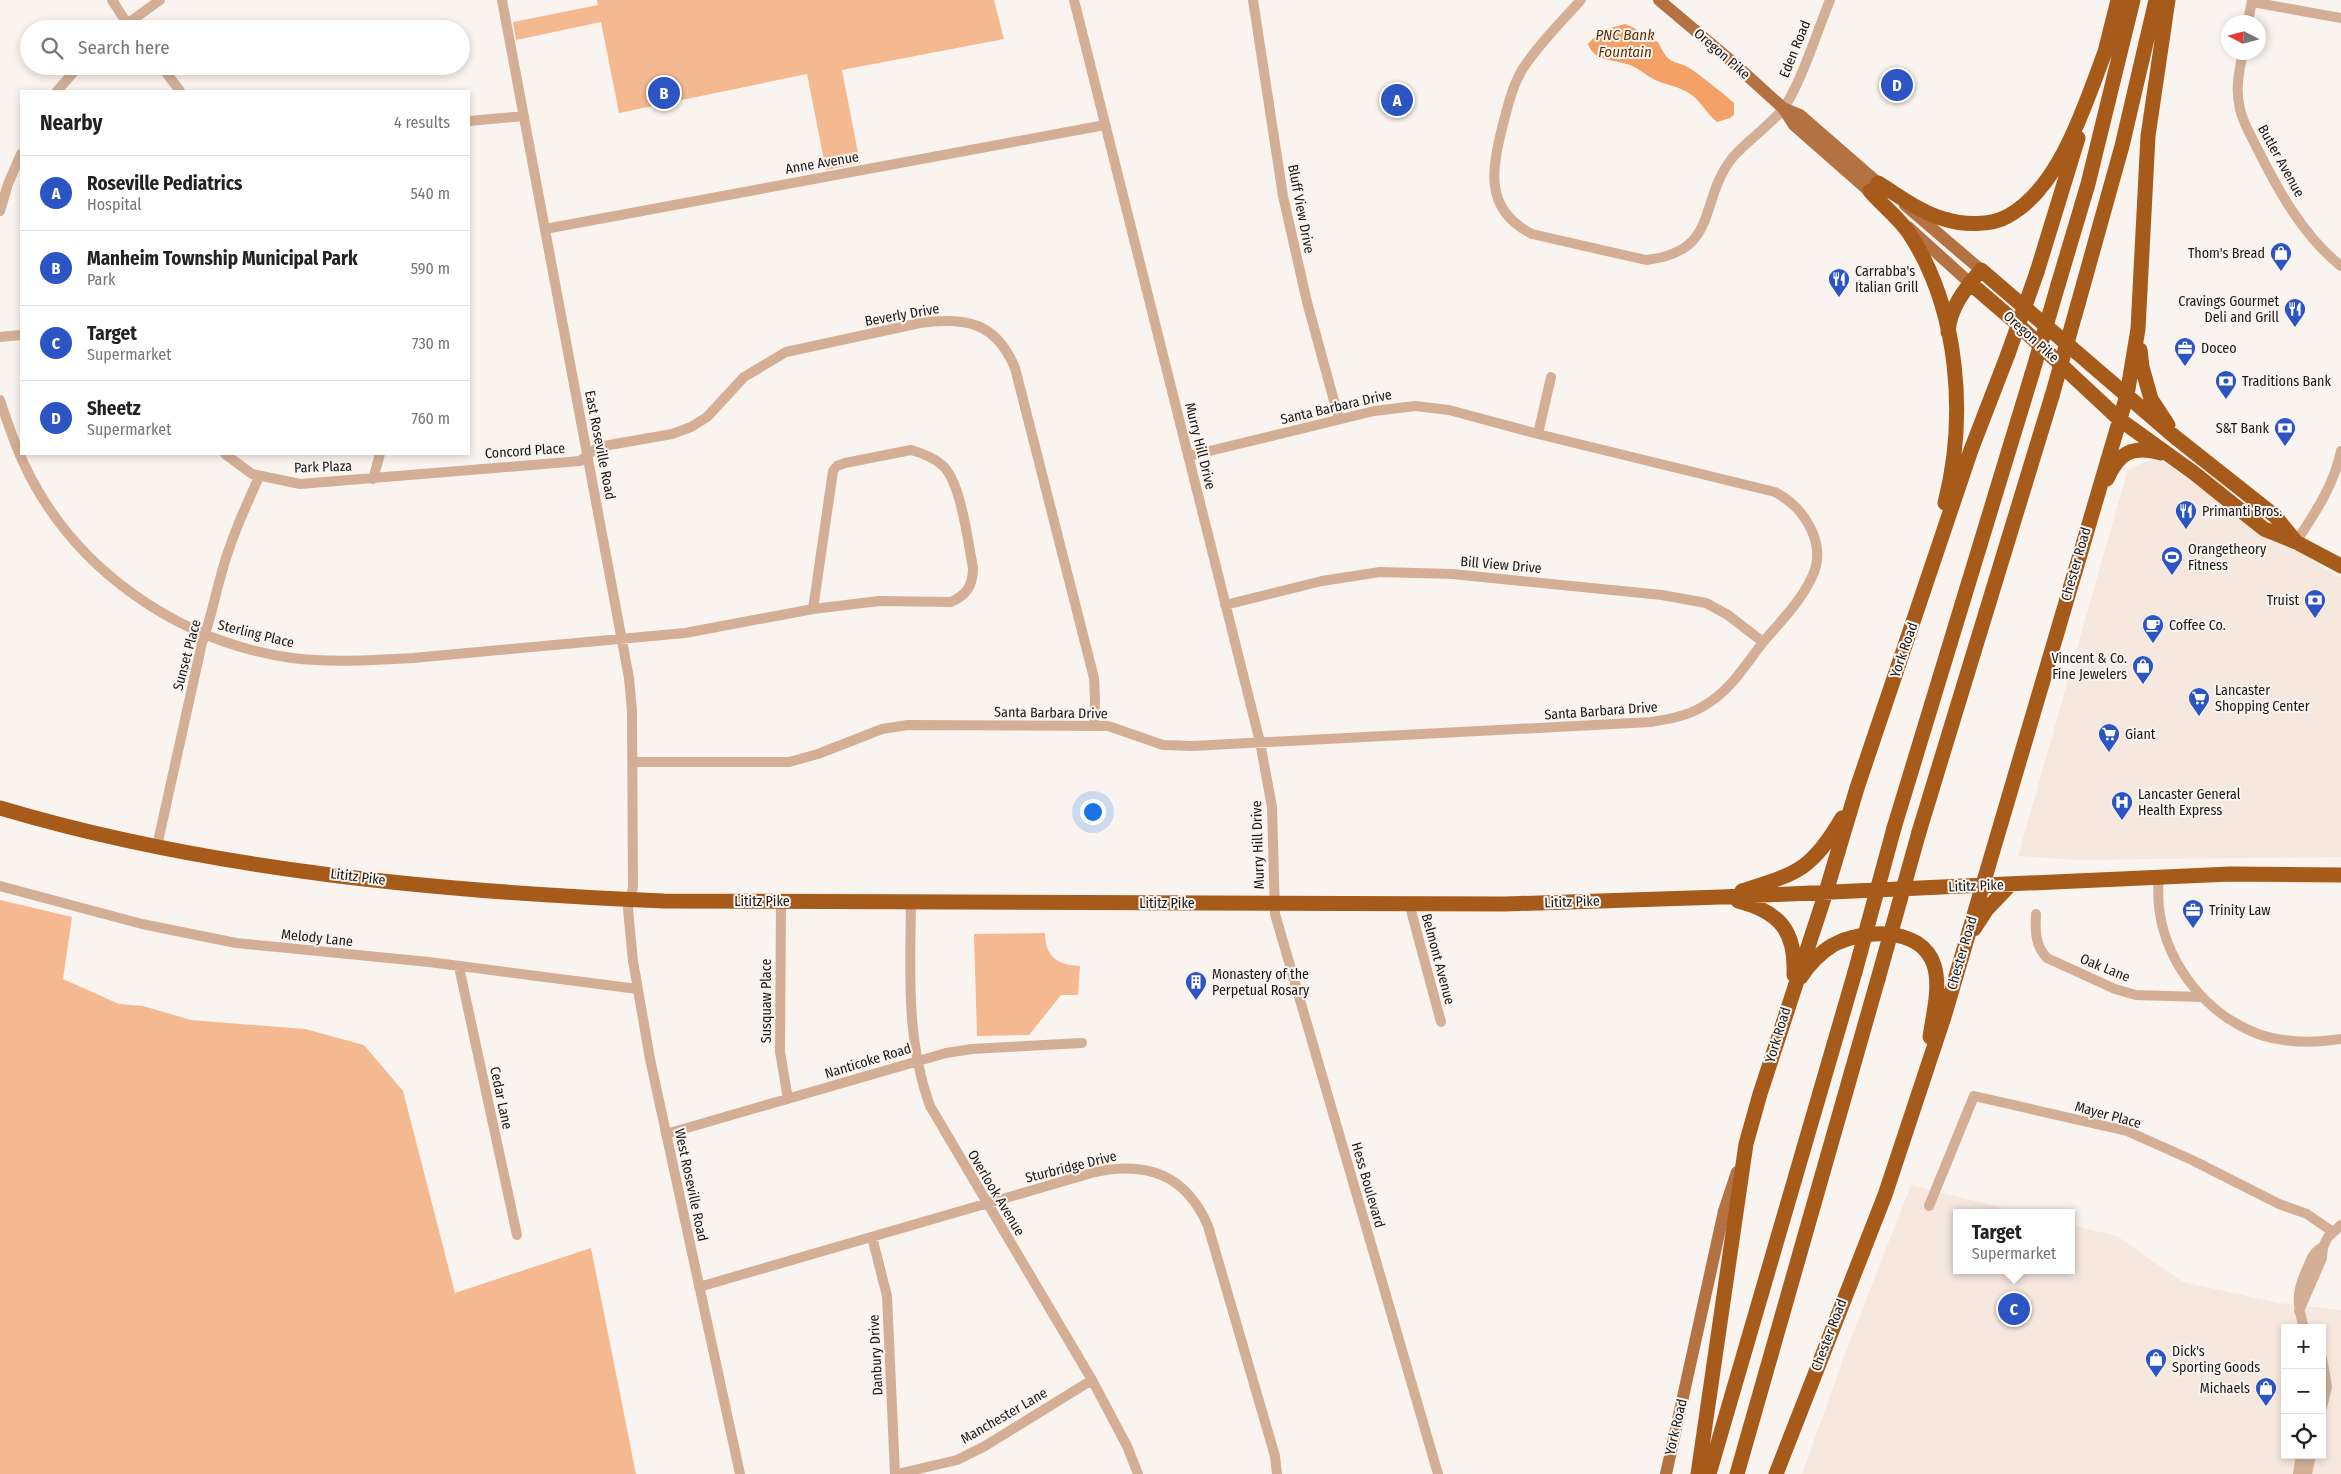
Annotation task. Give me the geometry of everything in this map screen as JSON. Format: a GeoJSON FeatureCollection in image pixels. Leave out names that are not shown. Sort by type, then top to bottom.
{"type":"FeatureCollection","features":[{"type":"Feature","properties":{"kind":"highway"},"geometry":{"type":"LineString","coordinates":[[1919,604],[1971,450],[2037,272],[2108,44],[2118,0]]}},
{"type":"Feature","properties":{"kind":"highway"},"geometry":{"type":"LineString","coordinates":[[1709,1474],[1894,828],[2088,184],[2132,0]]}},
{"type":"Feature","properties":{"kind":"highway"},"geometry":{"type":"LineString","coordinates":[[1737,1474],[1919,832],[2052,396],[2126,128],[2156,0]]}},
{"type":"Feature","properties":{"kind":"highway"},"geometry":{"type":"LineString","coordinates":[[2168,0],[2148,136],[2138,329],[2142,367],[2151,399],[2175,437]]}},
{"type":"Feature","properties":{"kind":"highway"},"geometry":{"type":"LineString","coordinates":[[1874,187],[1945,220],[1979,223],[2006,218],[2034,196],[2061,157],[2079,119],[2108,44]]}},
{"type":"Feature","properties":{"kind":"highway"},"geometry":{"type":"LineString","coordinates":[[1874,187],[1908,232],[1924,263],[1938,297],[1948,332],[1957,388],[1955,444],[1947,496],[1919,604]]}},
{"type":"Feature","properties":{"kind":"highway"},"geometry":{"type":"LineString","coordinates":[[1948,332],[1949,317],[1981,270]]}},
{"type":"Feature","properties":{"kind":"highway","name":"Oregon Pike"},"geometry":{"type":"LineString","coordinates":[[1981,270],[2175,437],[2275,516],[2296,542]]}},
{"type":"Feature","properties":{"kind":"highway","name":"Oregon Pike"},"geometry":{"type":"LineString","coordinates":[[1970,284],[2013,320],[2119,419],[2171,455],[2264,529],[2296,542],[2341,566]]}},
{"type":"Feature","properties":{"kind":"highway","name":"Chester Road"},"geometry":{"type":"LineString","coordinates":[[1793,1428],[1885,1195],[1927,1069],[1983,885],[2126,395],[2138,329]]}},
{"type":"Feature","properties":{"kind":"highway"},"geometry":{"type":"LineString","coordinates":[[2089,519],[2111,470],[2126,454],[2144,448],[2171,455]]}},
{"type":"Feature","properties":{"kind":"highway","name":"York Road"},"geometry":{"type":"LineString","coordinates":[[1746,1144],[1790,996],[1826,892],[1857,788],[1919,604]]}},
{"type":"Feature","properties":{"kind":"highway"},"geometry":{"type":"LineString","coordinates":[[1721,897],[1793,874],[1803,868],[1830,839],[1857,788]]}},
{"type":"Feature","properties":{"kind":"highway","name":"Lititz Pike"},"geometry":{"type":"LineString","coordinates":[[0,808],[157,846],[247,862],[356,877],[528,893],[632,900],[911,903],[1505,904],[1721,897],[2230,874],[2341,875]]}},
{"type":"Feature","properties":{"kind":"highway"},"geometry":{"type":"LineString","coordinates":[[1966,941],[1986,909],[2010,885]]}},
{"type":"Feature","properties":{"kind":"highway"},"geometry":{"type":"LineString","coordinates":[[1721,897],[1758,906],[1772,914],[1784,927],[1790,937],[1794,957],[1790,996]]}},
{"type":"Feature","properties":{"kind":"highway"},"geometry":{"type":"LineString","coordinates":[[1790,996],[1811,963],[1832,946],[1845,940],[1865,935],[1890,934],[1918,942],[1930,956],[1935,974],[1927,1069]]}},
{"type":"Feature","properties":{"kind":"highway"},"geometry":{"type":"LineString","coordinates":[[1698,1474],[1746,1144]]}},
{"type":"Feature","properties":{"kind":"highway"},"geometry":{"type":"LineString","coordinates":[[1776,1474],[1793,1428]]}},
{"type":"Feature","properties":{"kind":"main road","name":"Oregon Pike"},"geometry":{"type":"LineString","coordinates":[[1659,0],[1783,108],[1800,115],[1970,284]]}},
{"type":"Feature","properties":{"kind":"main road","name":"Oregon Pike"},"geometry":{"type":"LineString","coordinates":[[1874,187],[1981,270]]}},
{"type":"Feature","properties":{"kind":"main road","name":"York Road"},"geometry":{"type":"LineString","coordinates":[[1666,1474],[1724,1211],[1746,1144]]}},
{"type":"Feature","properties":{"kind":"main road","name":"Chester Road"},"geometry":{"type":"LineString","coordinates":[[1781,1474],[1793,1428]]}},
{"type":"Feature","properties":{"kind":"street"},"geometry":{"type":"LineString","coordinates":[[112,0],[122,20]]}},
{"type":"Feature","properties":{"kind":"street"},"geometry":{"type":"LineString","coordinates":[[135,20],[160,0]]}},
{"type":"Feature","properties":{"kind":"street","name":"East Roseville Road"},"geometry":{"type":"LineString","coordinates":[[502,0],[623,640],[632,711],[632,900]]}},
{"type":"Feature","properties":{"kind":"street","name":"Murry Hill Drive"},"geometry":{"type":"LineString","coordinates":[[1074,0],[1260,742],[1272,806],[1274,903]]}},
{"type":"Feature","properties":{"kind":"street","name":"Bluff View Drive"},"geometry":{"type":"LineString","coordinates":[[1253,0],[1285,204],[1307,302],[1338,420]]}},
{"type":"Feature","properties":{"kind":"street","name":"Eden Road"},"geometry":{"type":"LineString","coordinates":[[1580,0],[1522,70],[1508,104],[1496,153],[1493,170],[1496,194],[1514,221],[1526,230],[1545,238],[1636,259],[1660,259],[1674,254],[1684,249],[1702,230],[1718,185],[1733,158],[1783,108],[1799,76],[1830,0]]}},
{"type":"Feature","properties":{"kind":"street"},"geometry":{"type":"LineString","coordinates":[[2249,15],[2252,1],[2341,18]]}},
{"type":"Feature","properties":{"kind":"street","name":"Butler Avenue"},"geometry":{"type":"LineString","coordinates":[[2241,60],[2238,71],[2238,90],[2240,109],[2246,127],[2293,212],[2308,232],[2341,266]]}},
{"type":"Feature","properties":{"kind":"street"},"geometry":{"type":"LineString","coordinates":[[58,90],[71,75]]}},
{"type":"Feature","properties":{"kind":"street"},"geometry":{"type":"LineString","coordinates":[[167,75],[179,90]]}},
{"type":"Feature","properties":{"kind":"street"},"geometry":{"type":"LineString","coordinates":[[470,121],[524,116]]}},
{"type":"Feature","properties":{"kind":"street","name":"Anne Avenue"},"geometry":{"type":"LineString","coordinates":[[545,229],[1105,125]]}},
{"type":"Feature","properties":{"kind":"street"},"geometry":{"type":"LineString","coordinates":[[0,211],[4,183],[20,156]]}},
{"type":"Feature","properties":{"kind":"street","name":"Beverly Drive"},"geometry":{"type":"LineString","coordinates":[[588,455],[598,447],[672,434],[691,427],[707,416],[744,377],[786,352],[920,322],[941,320],[976,324],[1006,348],[1015,368],[1094,678],[1096,699],[1094,726]]}},
{"type":"Feature","properties":{"kind":"street"},"geometry":{"type":"LineString","coordinates":[[0,337],[20,335]]}},
{"type":"Feature","properties":{"kind":"street"},"geometry":{"type":"LineString","coordinates":[[1538,434],[1552,377]]}},
{"type":"Feature","properties":{"kind":"street","name":"Sterling Place"},"geometry":{"type":"LineString","coordinates":[[0,400],[20,453]]}},
{"type":"Feature","properties":{"kind":"street","name":"Santa Barbara Drive"},"geometry":{"type":"LineString","coordinates":[[633,762],[789,762],[818,754],[873,732],[908,725],[1115,727],[1152,742],[1168,745],[1595,726],[1672,719],[1701,708],[1723,692],[1802,595],[1814,575],[1816,566],[1812,533],[1804,514],[1782,496],[1765,489],[1538,434],[1449,410],[1415,406],[1374,411],[1188,456]]}},
{"type":"Feature","properties":{"kind":"street","name":"Sterling Place"},"geometry":{"type":"LineString","coordinates":[[21,455],[31,477],[49,507],[75,541],[99,566],[129,592],[173,620],[205,635],[291,658],[349,661],[623,640],[721,628],[813,609],[880,601],[951,602],[960,598],[969,589],[973,581],[973,568],[954,480],[944,466],[925,454],[911,450],[836,466],[833,471],[813,609]]}},
{"type":"Feature","properties":{"kind":"street"},"geometry":{"type":"LineString","coordinates":[[2296,542],[2326,496],[2341,451]]}},
{"type":"Feature","properties":{"kind":"street","name":"Park Plaza"},"geometry":{"type":"LineString","coordinates":[[226,455],[244,470],[259,477],[300,484],[373,479]]}},
{"type":"Feature","properties":{"kind":"street"},"geometry":{"type":"LineString","coordinates":[[373,479],[380,455]]}},
{"type":"Feature","properties":{"kind":"street","name":"Concord Place"},"geometry":{"type":"LineString","coordinates":[[373,479],[570,462],[584,459],[588,455]]}},
{"type":"Feature","properties":{"kind":"street","name":"Sunset Place"},"geometry":{"type":"LineString","coordinates":[[157,846],[220,577],[240,517],[259,477]]}},
{"type":"Feature","properties":{"kind":"street","name":"Bill View Drive"},"geometry":{"type":"LineString","coordinates":[[1225,605],[1303,585],[1357,574],[1420,572],[1662,594],[1702,602],[1728,615],[1764,642]]}},
{"type":"Feature","properties":{"kind":"street"},"geometry":{"type":"LineString","coordinates":[[2159,878],[2159,910],[2166,937],[2179,966],[2201,997],[2231,1020],[2260,1034],[2311,1042],[2341,1039]]}},
{"type":"Feature","properties":{"kind":"street","name":"Melody Lane"},"geometry":{"type":"LineString","coordinates":[[0,886],[142,924],[228,942],[459,967],[637,989]]}},
{"type":"Feature","properties":{"kind":"street","name":"West Roseville Road"},"geometry":{"type":"LineString","coordinates":[[632,900],[628,914],[637,989],[666,1134],[740,1474]]}},
{"type":"Feature","properties":{"kind":"street","name":"Susquaw Place"},"geometry":{"type":"LineString","coordinates":[[781,901],[780,1052],[788,1099]]}},
{"type":"Feature","properties":{"kind":"street","name":"Overlook Avenue"},"geometry":{"type":"LineString","coordinates":[[911,903],[910,996],[917,1061],[930,1106],[1092,1380],[1127,1446],[1138,1474]]}},
{"type":"Feature","properties":{"kind":"street","name":"Hess Boulevard"},"geometry":{"type":"LineString","coordinates":[[1274,903],[1275,914],[1438,1474]]}},
{"type":"Feature","properties":{"kind":"street","name":"Belmont Avenue"},"geometry":{"type":"LineString","coordinates":[[1409,903],[1441,1022]]}},
{"type":"Feature","properties":{"kind":"street","name":"Oak Lane"},"geometry":{"type":"LineString","coordinates":[[2036,914],[2037,938],[2041,952],[2047,958],[2115,989],[2136,995],[2201,997]]}},
{"type":"Feature","properties":{"kind":"street","name":"Cedar Lane"},"geometry":{"type":"LineString","coordinates":[[459,967],[517,1235]]}},
{"type":"Feature","properties":{"kind":"street","name":"Nanticoke Road"},"geometry":{"type":"LineString","coordinates":[[666,1134],[917,1061],[972,1049],[1082,1043]]}},
{"type":"Feature","properties":{"kind":"street","name":"Mayer Place"},"geometry":{"type":"LineString","coordinates":[[1929,1206],[1974,1096],[2127,1131],[2192,1160],[2279,1204],[2337,1228]]}},
{"type":"Feature","properties":{"kind":"street","name":"Sturbridge Drive"},"geometry":{"type":"LineString","coordinates":[[699,1287],[1095,1172],[1131,1167],[1149,1170],[1163,1175],[1187,1191],[1200,1208],[1219,1259],[1275,1456],[1277,1474]]}},
{"type":"Feature","properties":{"kind":"street"},"geometry":{"type":"LineString","coordinates":[[2303,1324],[2299,1311],[2298,1290],[2314,1252],[2322,1247],[2337,1228]]}},
{"type":"Feature","properties":{"kind":"street","name":"Danbury Drive"},"geometry":{"type":"LineString","coordinates":[[872,1237],[887,1296],[896,1474]]}},
{"type":"Feature","properties":{"kind":"street","name":"Manchester Lane"},"geometry":{"type":"LineString","coordinates":[[896,1474],[957,1460],[1092,1380]]}},
{"type":"Feature","properties":{"kind":"street"},"geometry":{"type":"LineString","coordinates":[[2301,1459],[2302,1473]]}},
{"type":"Feature","properties":{"kind":"street"},"geometry":{"type":"LineString","coordinates":[[2302,1473],[2308,1459]]}},
{"type":"Feature","properties":{"kind":"shaded area"},"geometry":{"type":"Polygon","coordinates":[[[597,0],[994,0],[1004,39],[842,70],[860,163],[826,170],[807,74],[619,113],[601,22],[516,40],[513,22],[598,5],[597,0]]]}},
{"type":"Feature","properties":{"kind":"shaded area","name":"Lancaster Shopping Center"},"geometry":{"type":"Polygon","coordinates":[[[2157,458],[2291,548],[2341,578],[2341,857],[2077,860],[2018,856],[2128,469],[2157,458]]]}},
{"type":"Feature","properties":{"kind":"shaded area"},"geometry":{"type":"Polygon","coordinates":[[[0,900],[72,917],[63,979],[119,1004],[143,1006],[191,1020],[305,1029],[364,1045],[403,1091],[455,1293],[591,1248],[636,1474],[0,1474],[0,900]]]}},
{"type":"Feature","properties":{"kind":"shaded area"},"geometry":{"type":"Polygon","coordinates":[[[1045,933],[1047,948],[1054,958],[1065,964],[1080,966],[1078,995],[1061,995],[1029,1035],[977,1036],[974,934],[1045,933]]]}},
{"type":"Feature","properties":{"kind":"shaded area"},"geometry":{"type":"Polygon","coordinates":[[[1911,1185],[2007,1209],[1953,1209],[1953,1274],[2075,1274],[2075,1226],[2117,1236],[2183,1282],[2279,1303],[2341,1310],[2341,1474],[1802,1474],[1849,1343],[1911,1185]]]}},
{"type":"Feature","properties":{"kind":"water","name":"PNC Bank Fountain"},"geometry":{"type":"Polygon","coordinates":[[[1625,24],[1658,42],[1662,51],[1670,60],[1688,67],[1725,95],[1734,103],[1734,115],[1717,122],[1688,92],[1655,80],[1630,65],[1594,54],[1588,44],[1600,31],[1625,24]]]}},
{"type":"Feature","properties":{"kind":"place","name":"Sheetz"},"geometry":{"type":"Point","coordinates":[1897,85]}},
{"type":"Feature","properties":{"kind":"place","name":"Manheim Township Municipal Park"},"geometry":{"type":"Point","coordinates":[664,93]}},
{"type":"Feature","properties":{"kind":"place","name":"Roseville Pediatrics"},"geometry":{"type":"Point","coordinates":[1397,100]}},
{"type":"Feature","properties":{"kind":"place","name":"Thom's Bread"},"geometry":{"type":"Point","coordinates":[2281,272]}},
{"type":"Feature","properties":{"kind":"place","name":"Carrabba's Italian Grill"},"geometry":{"type":"Point","coordinates":[1839,298]}},
{"type":"Feature","properties":{"kind":"place","name":"Cravings Gourmet Deli and Grill"},"geometry":{"type":"Point","coordinates":[2295,328]}},
{"type":"Feature","properties":{"kind":"place","name":"Doceo"},"geometry":{"type":"Point","coordinates":[2185,367]}},
{"type":"Feature","properties":{"kind":"place","name":"Traditions Bank"},"geometry":{"type":"Point","coordinates":[2226,400]}},
{"type":"Feature","properties":{"kind":"place","name":"S&T Bank"},"geometry":{"type":"Point","coordinates":[2285,447]}},
{"type":"Feature","properties":{"kind":"place","name":"Primanti Bros."},"geometry":{"type":"Point","coordinates":[2186,530]}},
{"type":"Feature","properties":{"kind":"place","name":"Orangetheory Fitness"},"geometry":{"type":"Point","coordinates":[2172,576]}},
{"type":"Feature","properties":{"kind":"place","name":"Truist"},"geometry":{"type":"Point","coordinates":[2315,619]}},
{"type":"Feature","properties":{"kind":"place","name":"Coffee Co."},"geometry":{"type":"Point","coordinates":[2153,644]}},
{"type":"Feature","properties":{"kind":"place","name":"Vincent & Co. Fine Jewelers"},"geometry":{"type":"Point","coordinates":[2143,685]}},
{"type":"Feature","properties":{"kind":"place","name":"Lancaster Shopping Center"},"geometry":{"type":"Point","coordinates":[2199,717]}},
{"type":"Feature","properties":{"kind":"place","name":"Giant"},"geometry":{"type":"Point","coordinates":[2109,753]}},
{"type":"Feature","properties":{"kind":"place","name":"Lancaster General Health Express"},"geometry":{"type":"Point","coordinates":[2122,821]}},
{"type":"Feature","properties":{"kind":"place","name":"Trinity Law"},"geometry":{"type":"Point","coordinates":[2193,929]}},
{"type":"Feature","properties":{"kind":"place","name":"Monastery of the Perpetual Rosary"},"geometry":{"type":"Point","coordinates":[1196,1001]}},
{"type":"Feature","properties":{"kind":"place","name":"Target"},"geometry":{"type":"Point","coordinates":[2014,1309]}},
{"type":"Feature","properties":{"kind":"place","name":"Dick's Sporting Goods"},"geometry":{"type":"Point","coordinates":[2156,1378]}},
{"type":"Feature","properties":{"kind":"place","name":"Michaels"},"geometry":{"type":"Point","coordinates":[2266,1407]}}]}
